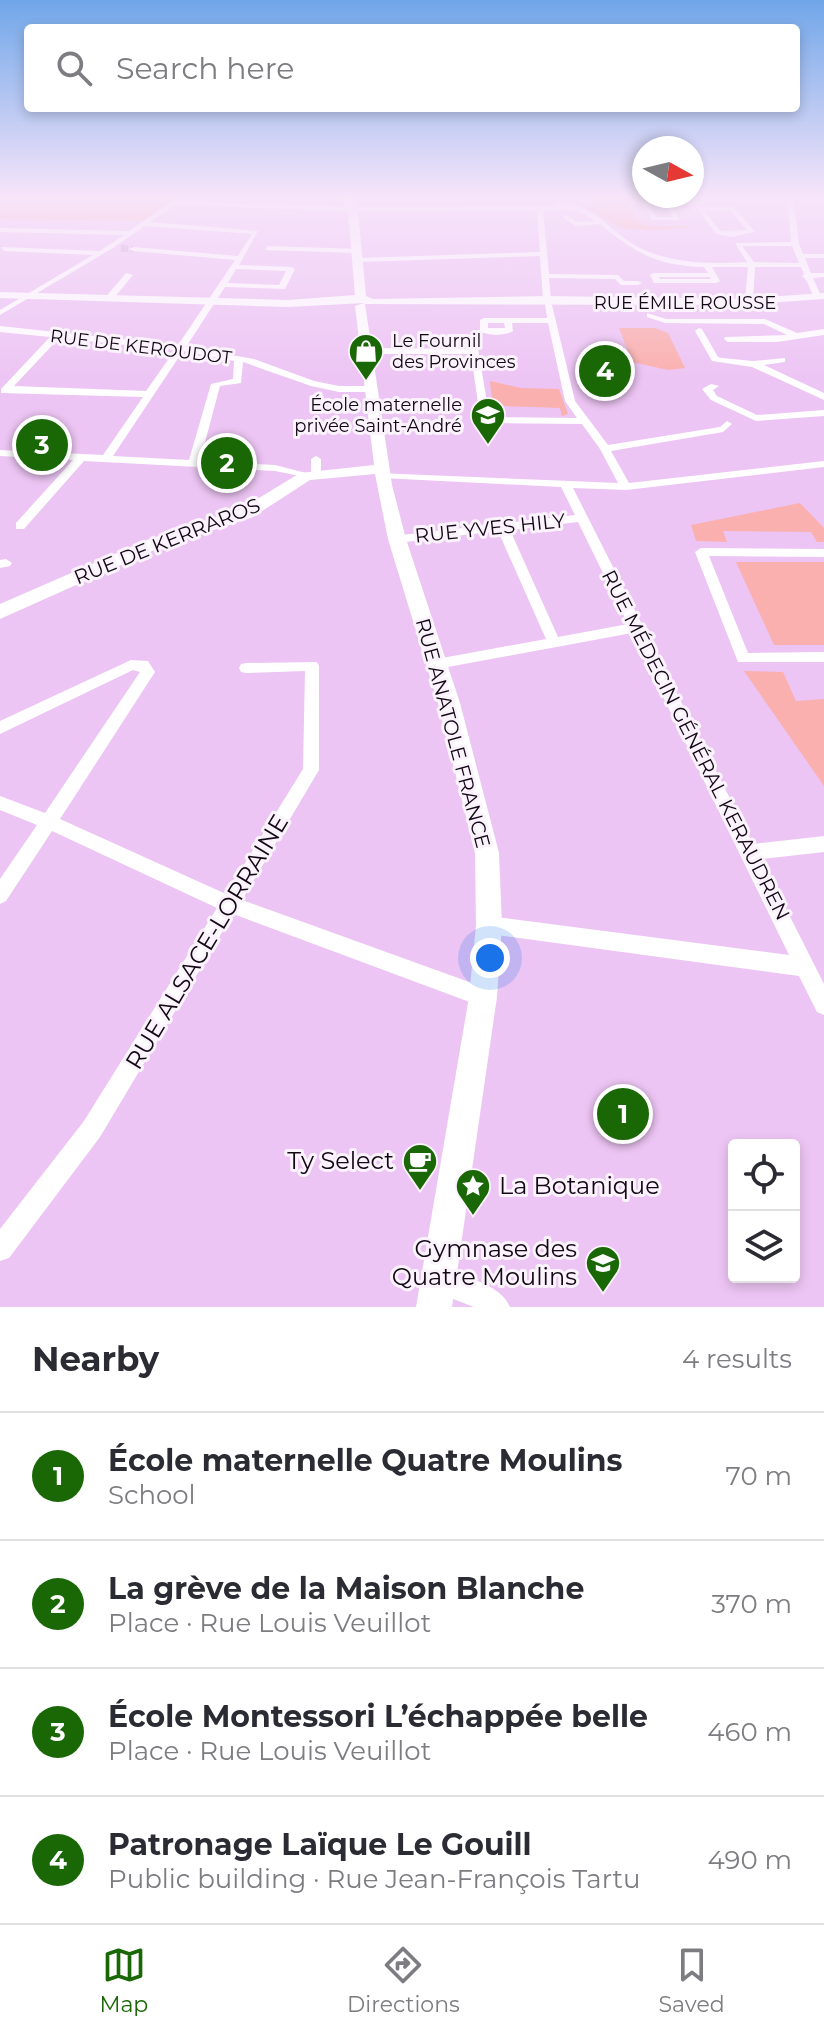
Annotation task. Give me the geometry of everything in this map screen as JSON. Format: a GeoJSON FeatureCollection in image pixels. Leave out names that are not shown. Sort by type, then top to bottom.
{"type":"FeatureCollection","features":[{"type":"Feature","properties":{"kind":"main road","name":"RUE ANATOLE FRANCE"},"geometry":{"type":"LineString","coordinates":[[357,256],[381,472],[397,539],[437,664],[487,853],[489,925],[483,997],[436,1294]]}},
{"type":"Feature","properties":{"kind":"main road","name":"RUE ÉMILE ROUSSE"},"geometry":{"type":"LineString","coordinates":[[0,295],[297,304],[749,301],[818,296]]}},
{"type":"Feature","properties":{"kind":"main road","name":"RUE ÉMILE ROUSSE"},"geometry":{"type":"LineString","coordinates":[[547,302],[818,296]]}},
{"type":"Feature","properties":{"kind":"main road","name":"RUE DE KERRAROS"},"geometry":{"type":"LineString","coordinates":[[0,612],[153,544],[247,513],[313,469],[381,472]]}},
{"type":"Feature","properties":{"kind":"street"},"geometry":{"type":"LineString","coordinates":[[0,313],[97,256]]}},
{"type":"Feature","properties":{"kind":"street"},"geometry":{"type":"LineString","coordinates":[[106,459],[241,256]]}},
{"type":"Feature","properties":{"kind":"street"},"geometry":{"type":"LineString","coordinates":[[544,256],[547,302],[570,401],[605,449],[626,487]]}},
{"type":"Feature","properties":{"kind":"street"},"geometry":{"type":"LineString","coordinates":[[658,256],[686,264],[707,265],[801,261],[824,256]]}},
{"type":"Feature","properties":{"kind":"street"},"geometry":{"type":"LineString","coordinates":[[746,256],[752,264],[749,301]]}},
{"type":"Feature","properties":{"kind":"street"},"geometry":{"type":"LineString","coordinates":[[799,256],[818,296]]}},
{"type":"Feature","properties":{"kind":"street"},"geometry":{"type":"LineString","coordinates":[[707,265],[713,275],[716,281],[657,281],[654,275],[713,275]]}},
{"type":"Feature","properties":{"kind":"street"},"geometry":{"type":"LineString","coordinates":[[223,285],[282,287],[291,269],[234,267]]}},
{"type":"Feature","properties":{"kind":"street"},"geometry":{"type":"LineString","coordinates":[[111,296],[129,275]]}},
{"type":"Feature","properties":{"kind":"street"},"geometry":{"type":"LineString","coordinates":[[818,296],[824,275]]}},
{"type":"Feature","properties":{"kind":"street"},"geometry":{"type":"LineString","coordinates":[[547,276],[618,277],[621,283],[638,283]]}},
{"type":"Feature","properties":{"kind":"street"},"geometry":{"type":"LineString","coordinates":[[650,315],[665,321],[765,322],[796,336]]}},
{"type":"Feature","properties":{"kind":"street"},"geometry":{"type":"LineString","coordinates":[[508,321],[551,321]]}},
{"type":"Feature","properties":{"kind":"street","name":"RUE DE KEROUDOT"},"geometry":{"type":"LineString","coordinates":[[0,329],[178,348],[239,358],[311,383],[339,389],[373,389]]}},
{"type":"Feature","properties":{"kind":"street"},"geometry":{"type":"LineString","coordinates":[[699,331],[715,359],[753,364],[782,360]]}},
{"type":"Feature","properties":{"kind":"street"},"geometry":{"type":"LineString","coordinates":[[728,339],[824,332]]}},
{"type":"Feature","properties":{"kind":"street"},"geometry":{"type":"LineString","coordinates":[[3,393],[56,336]]}},
{"type":"Feature","properties":{"kind":"street"},"geometry":{"type":"LineString","coordinates":[[368,351],[475,351],[484,415],[493,420],[584,421]]}},
{"type":"Feature","properties":{"kind":"street"},"geometry":{"type":"LineString","coordinates":[[193,465],[216,384],[238,381],[239,358]]}},
{"type":"Feature","properties":{"kind":"street"},"geometry":{"type":"LineString","coordinates":[[753,364],[824,397]]}},
{"type":"Feature","properties":{"kind":"street"},"geometry":{"type":"LineString","coordinates":[[714,386],[707,389],[714,398],[756,418],[824,413]]}},
{"type":"Feature","properties":{"kind":"street"},"geometry":{"type":"LineString","coordinates":[[3,393],[149,394]]}},
{"type":"Feature","properties":{"kind":"street"},"geometry":{"type":"LineString","coordinates":[[605,449],[723,429],[727,424]]}},
{"type":"Feature","properties":{"kind":"street"},"geometry":{"type":"LineString","coordinates":[[0,453],[313,469]]}},
{"type":"Feature","properties":{"kind":"street"},"geometry":{"type":"LineString","coordinates":[[20,526],[82,456]]}},
{"type":"Feature","properties":{"kind":"street"},"geometry":{"type":"LineString","coordinates":[[381,472],[626,487],[824,464]]}},
{"type":"Feature","properties":{"kind":"street","name":"RUE MÉDECIN GÉNÉRAL KERAUDREN"},"geometry":{"type":"LineString","coordinates":[[566,485],[824,1005]]}},
{"type":"Feature","properties":{"kind":"street","name":"RUE YVES HILY"},"geometry":{"type":"LineString","coordinates":[[397,539],[583,518]]}},
{"type":"Feature","properties":{"kind":"street"},"geometry":{"type":"LineString","coordinates":[[502,526],[554,642]]}},
{"type":"Feature","properties":{"kind":"street"},"geometry":{"type":"LineString","coordinates":[[824,553],[701,552],[743,658],[824,657]]}},
{"type":"Feature","properties":{"kind":"street"},"geometry":{"type":"LineString","coordinates":[[437,664],[637,627]]}},
{"type":"Feature","properties":{"kind":"street"},"geometry":{"type":"LineString","coordinates":[[0,728],[131,665],[143,665],[148,672],[0,895]]}},
{"type":"Feature","properties":{"kind":"street","name":"RUE ALSACE-LORRAINE"},"geometry":{"type":"LineString","coordinates":[[0,1249],[92,1129],[311,770],[312,666],[246,668]]}},
{"type":"Feature","properties":{"kind":"street"},"geometry":{"type":"LineString","coordinates":[[0,803],[49,822],[231,905],[483,997]]}},
{"type":"Feature","properties":{"kind":"street"},"geometry":{"type":"LineString","coordinates":[[750,852],[824,844]]}},
{"type":"Feature","properties":{"kind":"street"},"geometry":{"type":"LineString","coordinates":[[489,925],[806,967]]}},
{"type":"Feature","properties":{"kind":"street"},"geometry":{"type":"LineString","coordinates":[[436,1294],[475,1293],[497,1307]]}},
{"type":"Feature","properties":{"kind":"shaded area"},"geometry":{"type":"Polygon","coordinates":[[[619,328],[655,328],[668,333],[685,368],[668,370],[632,362],[619,328]]]}},
{"type":"Feature","properties":{"kind":"shaded area"},"geometry":{"type":"Polygon","coordinates":[[[490,381],[521,388],[559,389],[568,414],[562,416],[560,408],[504,406],[504,416],[494,416],[487,412],[493,411],[490,381]]]}},
{"type":"Feature","properties":{"kind":"shaded area"},"geometry":{"type":"Polygon","coordinates":[[[800,503],[824,528],[824,542],[817,542],[811,532],[723,531],[727,542],[696,541],[691,525],[800,503]]]}},
{"type":"Feature","properties":{"kind":"shaded area"},"geometry":{"type":"Polygon","coordinates":[[[736,562],[824,562],[824,645],[774,645],[736,562]]]}},
{"type":"Feature","properties":{"kind":"shaded area"},"geometry":{"type":"Polygon","coordinates":[[[744,671],[783,672],[796,701],[824,699],[824,786],[744,671]]]}},
{"type":"Feature","properties":{"kind":"place","name":"Patronage Laïque Le Gouill"},"geometry":{"type":"Point","coordinates":[605,371]}},
{"type":"Feature","properties":{"kind":"place","name":"Le Fournil des Provinces"},"geometry":{"type":"Point","coordinates":[366,382]}},
{"type":"Feature","properties":{"kind":"place","name":"École Montessori L’échappée belle"},"geometry":{"type":"Point","coordinates":[42,445]}},
{"type":"Feature","properties":{"kind":"place","name":"École maternelle privée Saint-André"},"geometry":{"type":"Point","coordinates":[488,446]}},
{"type":"Feature","properties":{"kind":"place","name":"La grève de la Maison Blanche"},"geometry":{"type":"Point","coordinates":[227,463]}},
{"type":"Feature","properties":{"kind":"place","name":"École maternelle Quatre Moulins"},"geometry":{"type":"Point","coordinates":[623,1114]}},
{"type":"Feature","properties":{"kind":"place","name":"Ty Select"},"geometry":{"type":"Point","coordinates":[420,1192]}},
{"type":"Feature","properties":{"kind":"place","name":"La Botanique"},"geometry":{"type":"Point","coordinates":[473,1217]}},
{"type":"Feature","properties":{"kind":"place","name":"Gymnase des Quatre Moulins"},"geometry":{"type":"Point","coordinates":[603,1294]}}]}
